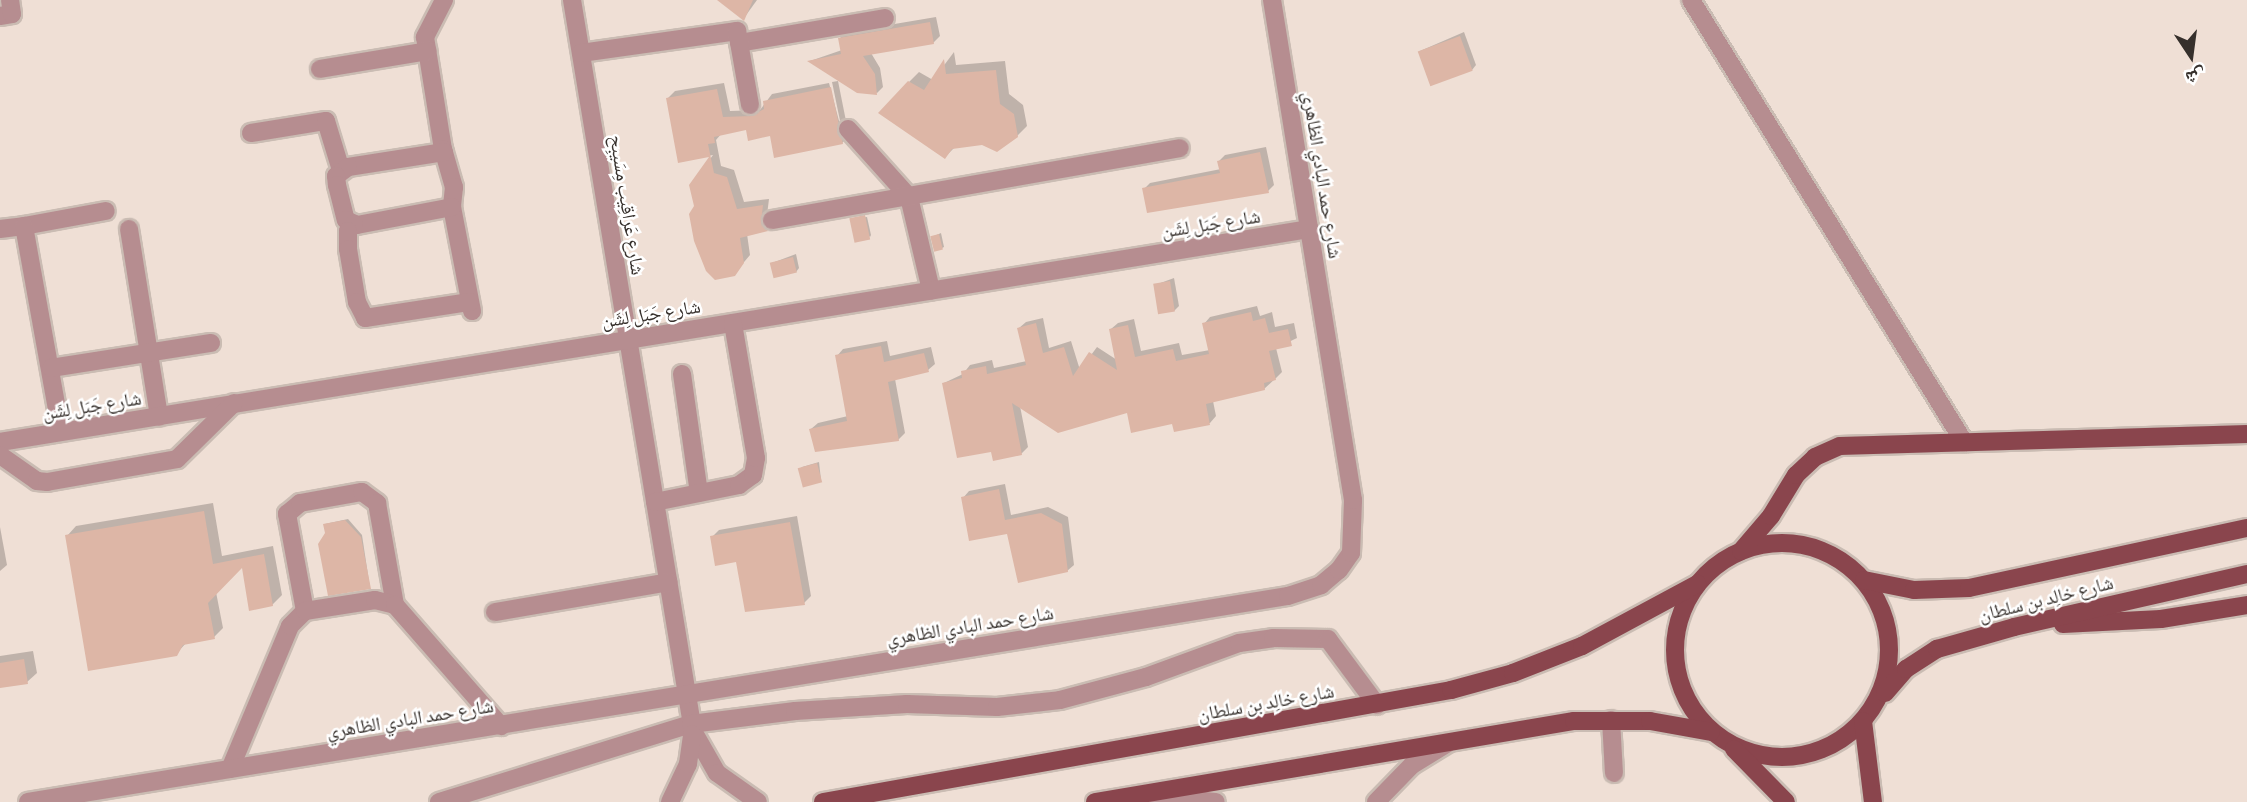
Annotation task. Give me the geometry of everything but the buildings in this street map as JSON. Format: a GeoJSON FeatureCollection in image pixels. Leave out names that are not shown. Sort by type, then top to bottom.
{"type":"FeatureCollection","features":[{"type":"Feature","properties":{"kind":"main road"},"geometry":{"type":"LineString","coordinates":[[1741,551],[1771,516],[1796,475],[1815,457],[1840,446],[2247,434]]}},
{"type":"Feature","properties":{"kind":"main road","name":"شارع خالِد بن سلطان"},"geometry":{"type":"LineString","coordinates":[[1864,580],[1914,590],[1969,588],[2247,528]]}},
{"type":"Feature","properties":{"kind":"main road"},"geometry":{"type":"LineString","coordinates":[[1729,744],[1766,756],[1815,753],[1841,740],[1863,721],[1876,704],[1890,653],[1883,614],[1864,580],[1844,562],[1807,547],[1768,544],[1741,551],[1717,564],[1698,584],[1681,612],[1674,644],[1682,687],[1690,707],[1711,732],[1729,744],[1786,802]]}},
{"type":"Feature","properties":{"kind":"main road","name":"شارع خالِد بن سلطان"},"geometry":{"type":"LineString","coordinates":[[1876,704],[1919,659],[2014,627],[2247,574]]}},
{"type":"Feature","properties":{"kind":"main road","name":"شارع خالِد بن سلطان"},"geometry":{"type":"LineString","coordinates":[[823,802],[1377,705],[1513,673],[1582,646],[1698,584]]}},
{"type":"Feature","properties":{"kind":"main road"},"geometry":{"type":"LineString","coordinates":[[2014,627],[2161,619],[2247,605]]}},
{"type":"Feature","properties":{"kind":"main road"},"geometry":{"type":"LineString","coordinates":[[1096,802],[1448,743],[1611,720],[1711,732]]}},
{"type":"Feature","properties":{"kind":"main road"},"geometry":{"type":"LineString","coordinates":[[1863,721],[1872,802]]}},
{"type":"Feature","properties":{"kind":"street"},"geometry":{"type":"LineString","coordinates":[[0,16],[12,14],[10,0]]}},
{"type":"Feature","properties":{"kind":"street"},"geometry":{"type":"LineString","coordinates":[[444,0],[424,31],[444,152],[454,187],[452,207],[471,306],[365,318],[357,302],[348,249],[348,231],[354,224],[452,207]]}},
{"type":"Feature","properties":{"kind":"street","name":"شارع عَراقِيب مِسَيبِح"},"geometry":{"type":"LineString","coordinates":[[572,0],[692,727],[688,764],[670,802]]}},
{"type":"Feature","properties":{"kind":"street","name":"شارع حمد البادي الظاهري"},"geometry":{"type":"LineString","coordinates":[[28,802],[1288,596],[1321,585],[1339,570],[1351,553],[1354,529],[1310,229],[1272,0]]}},
{"type":"Feature","properties":{"kind":"street"},"geometry":{"type":"LineString","coordinates":[[1691,0],[1964,442]]}},
{"type":"Feature","properties":{"kind":"street"},"geometry":{"type":"LineString","coordinates":[[739,43],[885,18]]}},
{"type":"Feature","properties":{"kind":"street"},"geometry":{"type":"LineString","coordinates":[[581,53],[737,31],[750,105]]}},
{"type":"Feature","properties":{"kind":"street"},"geometry":{"type":"LineString","coordinates":[[320,69],[427,51]]}},
{"type":"Feature","properties":{"kind":"street"},"geometry":{"type":"LineString","coordinates":[[251,133],[326,121],[341,170],[337,185],[343,213],[354,224]]}},
{"type":"Feature","properties":{"kind":"street"},"geometry":{"type":"LineString","coordinates":[[848,129],[909,197],[931,290]]}},
{"type":"Feature","properties":{"kind":"street"},"geometry":{"type":"LineString","coordinates":[[772,220],[1180,148]]}},
{"type":"Feature","properties":{"kind":"street"},"geometry":{"type":"LineString","coordinates":[[341,170],[444,152]]}},
{"type":"Feature","properties":{"kind":"street"},"geometry":{"type":"LineString","coordinates":[[0,229],[106,211]]}},
{"type":"Feature","properties":{"kind":"street"},"geometry":{"type":"LineString","coordinates":[[24,226],[61,431]]}},
{"type":"Feature","properties":{"kind":"street"},"geometry":{"type":"LineString","coordinates":[[129,229],[159,417]]}},
{"type":"Feature","properties":{"kind":"street","name":"شارع جَبَل لِشَن"},"geometry":{"type":"LineString","coordinates":[[0,442],[1310,229]]}},
{"type":"Feature","properties":{"kind":"street"},"geometry":{"type":"LineString","coordinates":[[655,502],[745,483],[757,463],[733,323]]}},
{"type":"Feature","properties":{"kind":"street"},"geometry":{"type":"LineString","coordinates":[[51,368],[211,343]]}},
{"type":"Feature","properties":{"kind":"street"},"geometry":{"type":"LineString","coordinates":[[682,374],[699,493]]}},
{"type":"Feature","properties":{"kind":"street"},"geometry":{"type":"LineString","coordinates":[[0,455],[37,481],[47,482],[177,459],[234,403]]}},
{"type":"Feature","properties":{"kind":"street"},"geometry":{"type":"LineString","coordinates":[[305,611],[287,514],[300,503],[362,492],[377,503],[395,605],[501,726]]}},
{"type":"Feature","properties":{"kind":"street"},"geometry":{"type":"LineString","coordinates":[[495,612],[668,582]]}},
{"type":"Feature","properties":{"kind":"street"},"geometry":{"type":"LineString","coordinates":[[230,769],[290,626],[305,611],[374,600],[395,605]]}},
{"type":"Feature","properties":{"kind":"street"},"geometry":{"type":"LineString","coordinates":[[439,802],[692,727],[795,710],[907,704],[997,707],[1060,700],[1146,677],[1239,643],[1273,638],[1328,639],[1377,705]]}},
{"type":"Feature","properties":{"kind":"street"},"geometry":{"type":"LineString","coordinates":[[1611,720],[1614,774]]}},
{"type":"Feature","properties":{"kind":"street","name":"شارع عَراقِيب مِسَيبِح"},"geometry":{"type":"LineString","coordinates":[[692,727],[717,773],[758,802]]}},
{"type":"Feature","properties":{"kind":"street"},"geometry":{"type":"LineString","coordinates":[[1376,802],[1412,765],[1448,743]]}},
{"type":"Feature","properties":{"kind":"street"},"geometry":{"type":"LineString","coordinates":[[1139,795],[1216,802]]}}]}
